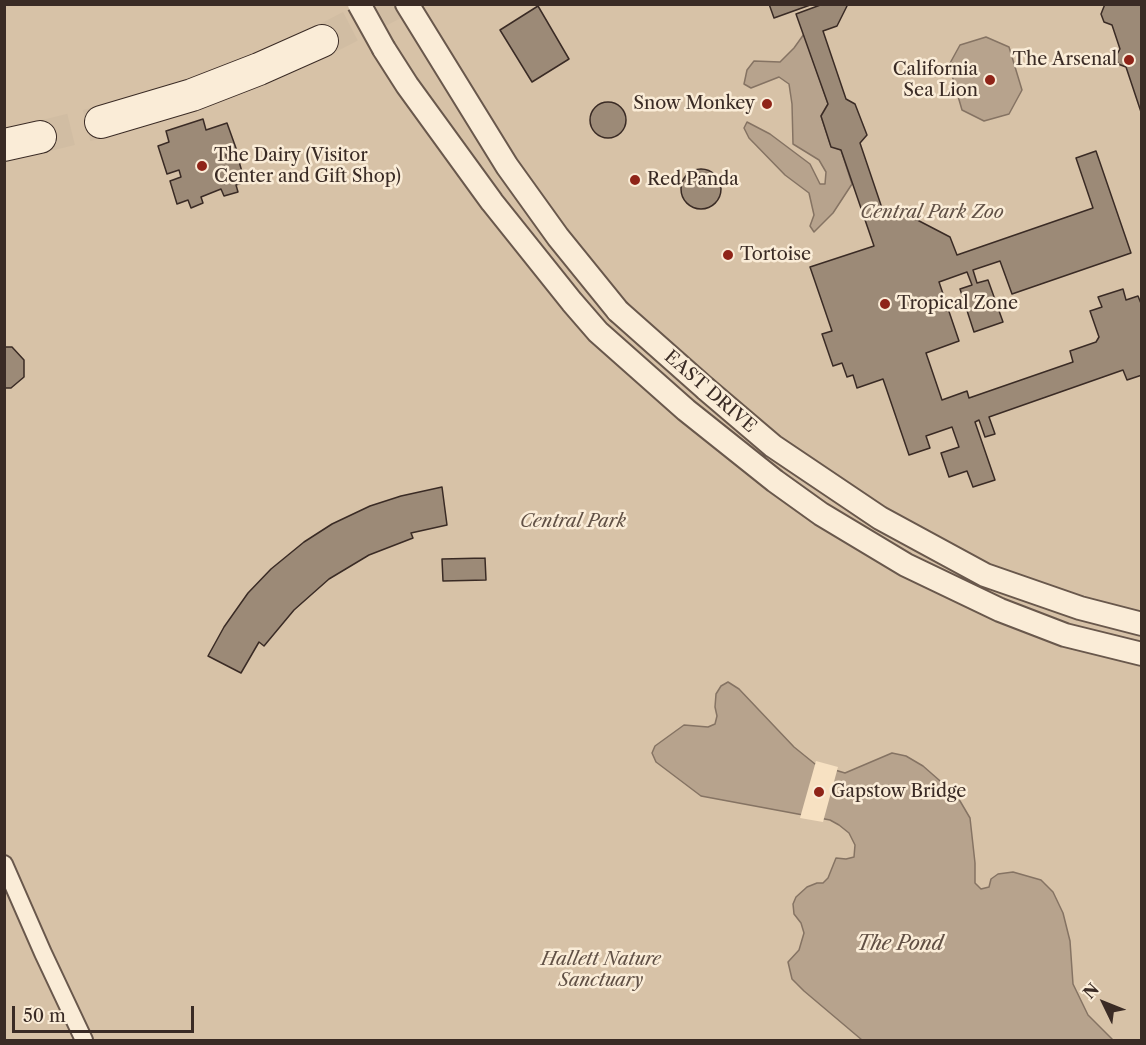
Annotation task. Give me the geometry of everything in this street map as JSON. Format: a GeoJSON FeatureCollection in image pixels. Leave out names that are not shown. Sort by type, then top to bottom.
{"type":"FeatureCollection","features":[{"type":"Feature","properties":{"kind":"main road"},"geometry":{"type":"LineString","coordinates":[[101,122],[212,88],[322,41]]}},
{"type":"Feature","properties":{"kind":"main road"},"geometry":{"type":"LineString","coordinates":[[4,144],[40,137]]}},
{"type":"Feature","properties":{"kind":"street"},"geometry":{"type":"LineString","coordinates":[[359,4],[407,85],[492,202],[572,302],[598,332],[686,410],[775,481],[821,514],[906,565],[1000,610],[1065,635],[1142,654]]}},
{"type":"Feature","properties":{"kind":"street","name":"EAST DRIVE"},"geometry":{"type":"LineString","coordinates":[[407,4],[507,165],[558,237],[618,311],[772,446],[880,518],[985,575],[1080,608],[1142,624]]}},
{"type":"Feature","properties":{"kind":"street"},"geometry":{"type":"LineString","coordinates":[[4,864],[84,1041]]}},
{"type":"Feature","properties":{"kind":"green space","name":"Central Park"},"geometry":{"type":"Polygon","coordinates":[[[5,5],[1141,5],[1141,1040],[5,1040],[5,5]]]}},
{"type":"Feature","properties":{"kind":"water"},"geometry":{"type":"Polygon","coordinates":[[[804,34],[828,104],[821,116],[831,146],[841,150],[852,184],[833,213],[814,232],[810,226],[814,215],[809,193],[785,175],[749,138],[744,128],[747,122],[770,134],[810,164],[820,184],[825,184],[826,172],[819,160],[793,144],[789,84],[779,77],[751,88],[744,84],[747,70],[754,61],[780,62],[804,34]]]}},
{"type":"Feature","properties":{"kind":"water"},"geometry":{"type":"Polygon","coordinates":[[[986,37],[1009,47],[1022,90],[1009,114],[984,121],[962,110],[949,65],[960,45],[986,37]]]}},
{"type":"Feature","properties":{"kind":"water","name":"The Pond"},"geometry":{"type":"Polygon","coordinates":[[[728,682],[739,689],[794,747],[815,764],[845,773],[892,753],[906,756],[923,766],[947,787],[960,801],[970,818],[975,883],[981,889],[989,887],[991,879],[998,874],[1013,872],[1041,880],[1053,892],[1063,913],[1070,941],[1073,984],[1088,1015],[1113,1040],[862,1040],[804,991],[792,979],[788,962],[799,950],[804,933],[801,923],[794,914],[793,904],[796,897],[807,887],[823,883],[828,878],[836,858],[854,857],[855,845],[849,833],[830,820],[701,796],[656,762],[652,753],[655,746],[684,725],[708,727],[715,724],[716,694],[721,686],[728,682]]]}},
{"type":"Feature","properties":{"kind":"pier","name":"Gapstow Bridge"},"geometry":{"type":"Polygon","coordinates":[[[816,761],[838,767],[823,822],[800,818],[816,761]]]}},
{"type":"Feature","properties":{"kind":"building"},"geometry":{"type":"Polygon","coordinates":[[[769,4],[813,4],[774,18],[769,4]]]}},
{"type":"Feature","properties":{"kind":"building"},"geometry":{"type":"Polygon","coordinates":[[[823,4],[848,4],[837,26],[823,31],[846,99],[855,104],[867,135],[860,143],[885,217],[900,211],[950,237],[957,255],[1093,208],[1076,158],[1096,151],[1131,253],[1012,294],[1000,261],[973,270],[977,283],[988,280],[1003,322],[974,332],[960,289],[972,285],[967,272],[939,282],[959,341],[926,353],[942,400],[967,391],[969,398],[1073,362],[1070,351],[1096,342],[1099,337],[1090,311],[1102,307],[1098,297],[1123,289],[1126,300],[1138,296],[1142,306],[1142,375],[1127,380],[1123,370],[989,417],[995,434],[985,437],[979,420],[975,422],[995,480],[973,487],[967,471],[949,477],[941,453],[959,447],[952,427],[926,436],[930,448],[909,455],[883,379],[857,388],[853,375],[847,377],[842,363],[833,366],[822,334],[832,331],[810,267],[874,246],[841,150],[831,147],[821,116],[828,104],[796,14],[823,4]]]}},
{"type":"Feature","properties":{"kind":"building","name":"The Arsenal"},"geometry":{"type":"Polygon","coordinates":[[[1105,4],[1142,4],[1142,115],[1126,67],[1118,64],[1116,56],[1120,49],[1112,25],[1104,22],[1101,14],[1105,4]]]}},
{"type":"Feature","properties":{"kind":"building"},"geometry":{"type":"Polygon","coordinates":[[[538,6],[569,59],[532,82],[500,30],[538,6]]]}},
{"type":"Feature","properties":{"kind":"building"},"geometry":{"type":"Polygon","coordinates":[[[608,102],[621,107],[626,120],[621,133],[608,138],[595,133],[590,120],[595,107],[608,102]]]}},
{"type":"Feature","properties":{"kind":"building","name":"The Dairy (Visitor Center and Gift Shop)"},"geometry":{"type":"Polygon","coordinates":[[[203,119],[206,130],[227,123],[237,151],[226,155],[228,162],[238,158],[245,182],[236,185],[238,192],[224,196],[221,189],[201,197],[203,203],[191,208],[188,200],[177,204],[170,181],[181,177],[179,170],[167,174],[158,146],[169,142],[166,131],[203,119]]]}},
{"type":"Feature","properties":{"kind":"building"},"geometry":{"type":"Polygon","coordinates":[[[701,169],[709,170],[715,175],[720,181],[720,197],[715,203],[709,208],[701,209],[693,208],[687,203],[682,197],[681,189],[682,181],[687,175],[693,170],[701,169]]]}},
{"type":"Feature","properties":{"kind":"building"},"geometry":{"type":"Polygon","coordinates":[[[4,347],[12,347],[24,360],[24,377],[11,388],[4,388],[4,347]]]}},
{"type":"Feature","properties":{"kind":"building"},"geometry":{"type":"Polygon","coordinates":[[[442,487],[447,525],[411,533],[413,538],[369,555],[329,579],[294,610],[264,646],[259,642],[241,673],[208,656],[224,627],[248,593],[271,569],[304,542],[332,524],[370,506],[442,487]]]}},
{"type":"Feature","properties":{"kind":"building"},"geometry":{"type":"Polygon","coordinates":[[[485,558],[486,580],[443,581],[442,559],[485,558]]]}},
{"type":"Feature","properties":{"kind":"tunnel"},"geometry":{"type":"LineString","coordinates":[[322,41],[393,4]]}},
{"type":"Feature","properties":{"kind":"tunnel"},"geometry":{"type":"LineString","coordinates":[[40,137],[101,122]]}},
{"type":"Feature","properties":{"kind":"place","name":"The Arsenal"},"geometry":{"type":"Point","coordinates":[1129,60]}},
{"type":"Feature","properties":{"kind":"place","name":"California Sea Lion"},"geometry":{"type":"Point","coordinates":[990,80]}},
{"type":"Feature","properties":{"kind":"place","name":"Snow Monkey"},"geometry":{"type":"Point","coordinates":[767,104]}},
{"type":"Feature","properties":{"kind":"place","name":"The Dairy (Visitor Center and Gift Shop)"},"geometry":{"type":"Point","coordinates":[202,166]}},
{"type":"Feature","properties":{"kind":"place","name":"Red Panda"},"geometry":{"type":"Point","coordinates":[635,180]}},
{"type":"Feature","properties":{"kind":"place","name":"Tortoise"},"geometry":{"type":"Point","coordinates":[728,255]}},
{"type":"Feature","properties":{"kind":"place","name":"Tropical Zone"},"geometry":{"type":"Point","coordinates":[885,304]}},
{"type":"Feature","properties":{"kind":"place","name":"Gapstow Bridge"},"geometry":{"type":"Point","coordinates":[819,792]}},
{"type":"Feature","properties":{"kind":"park label","name":"Central Park Zoo"},"geometry":{"type":"Point","coordinates":[932,213]}},
{"type":"Feature","properties":{"kind":"park label","name":"Hallett Nature Sanctuary"},"geometry":{"type":"Point","coordinates":[601,970]}}]}
